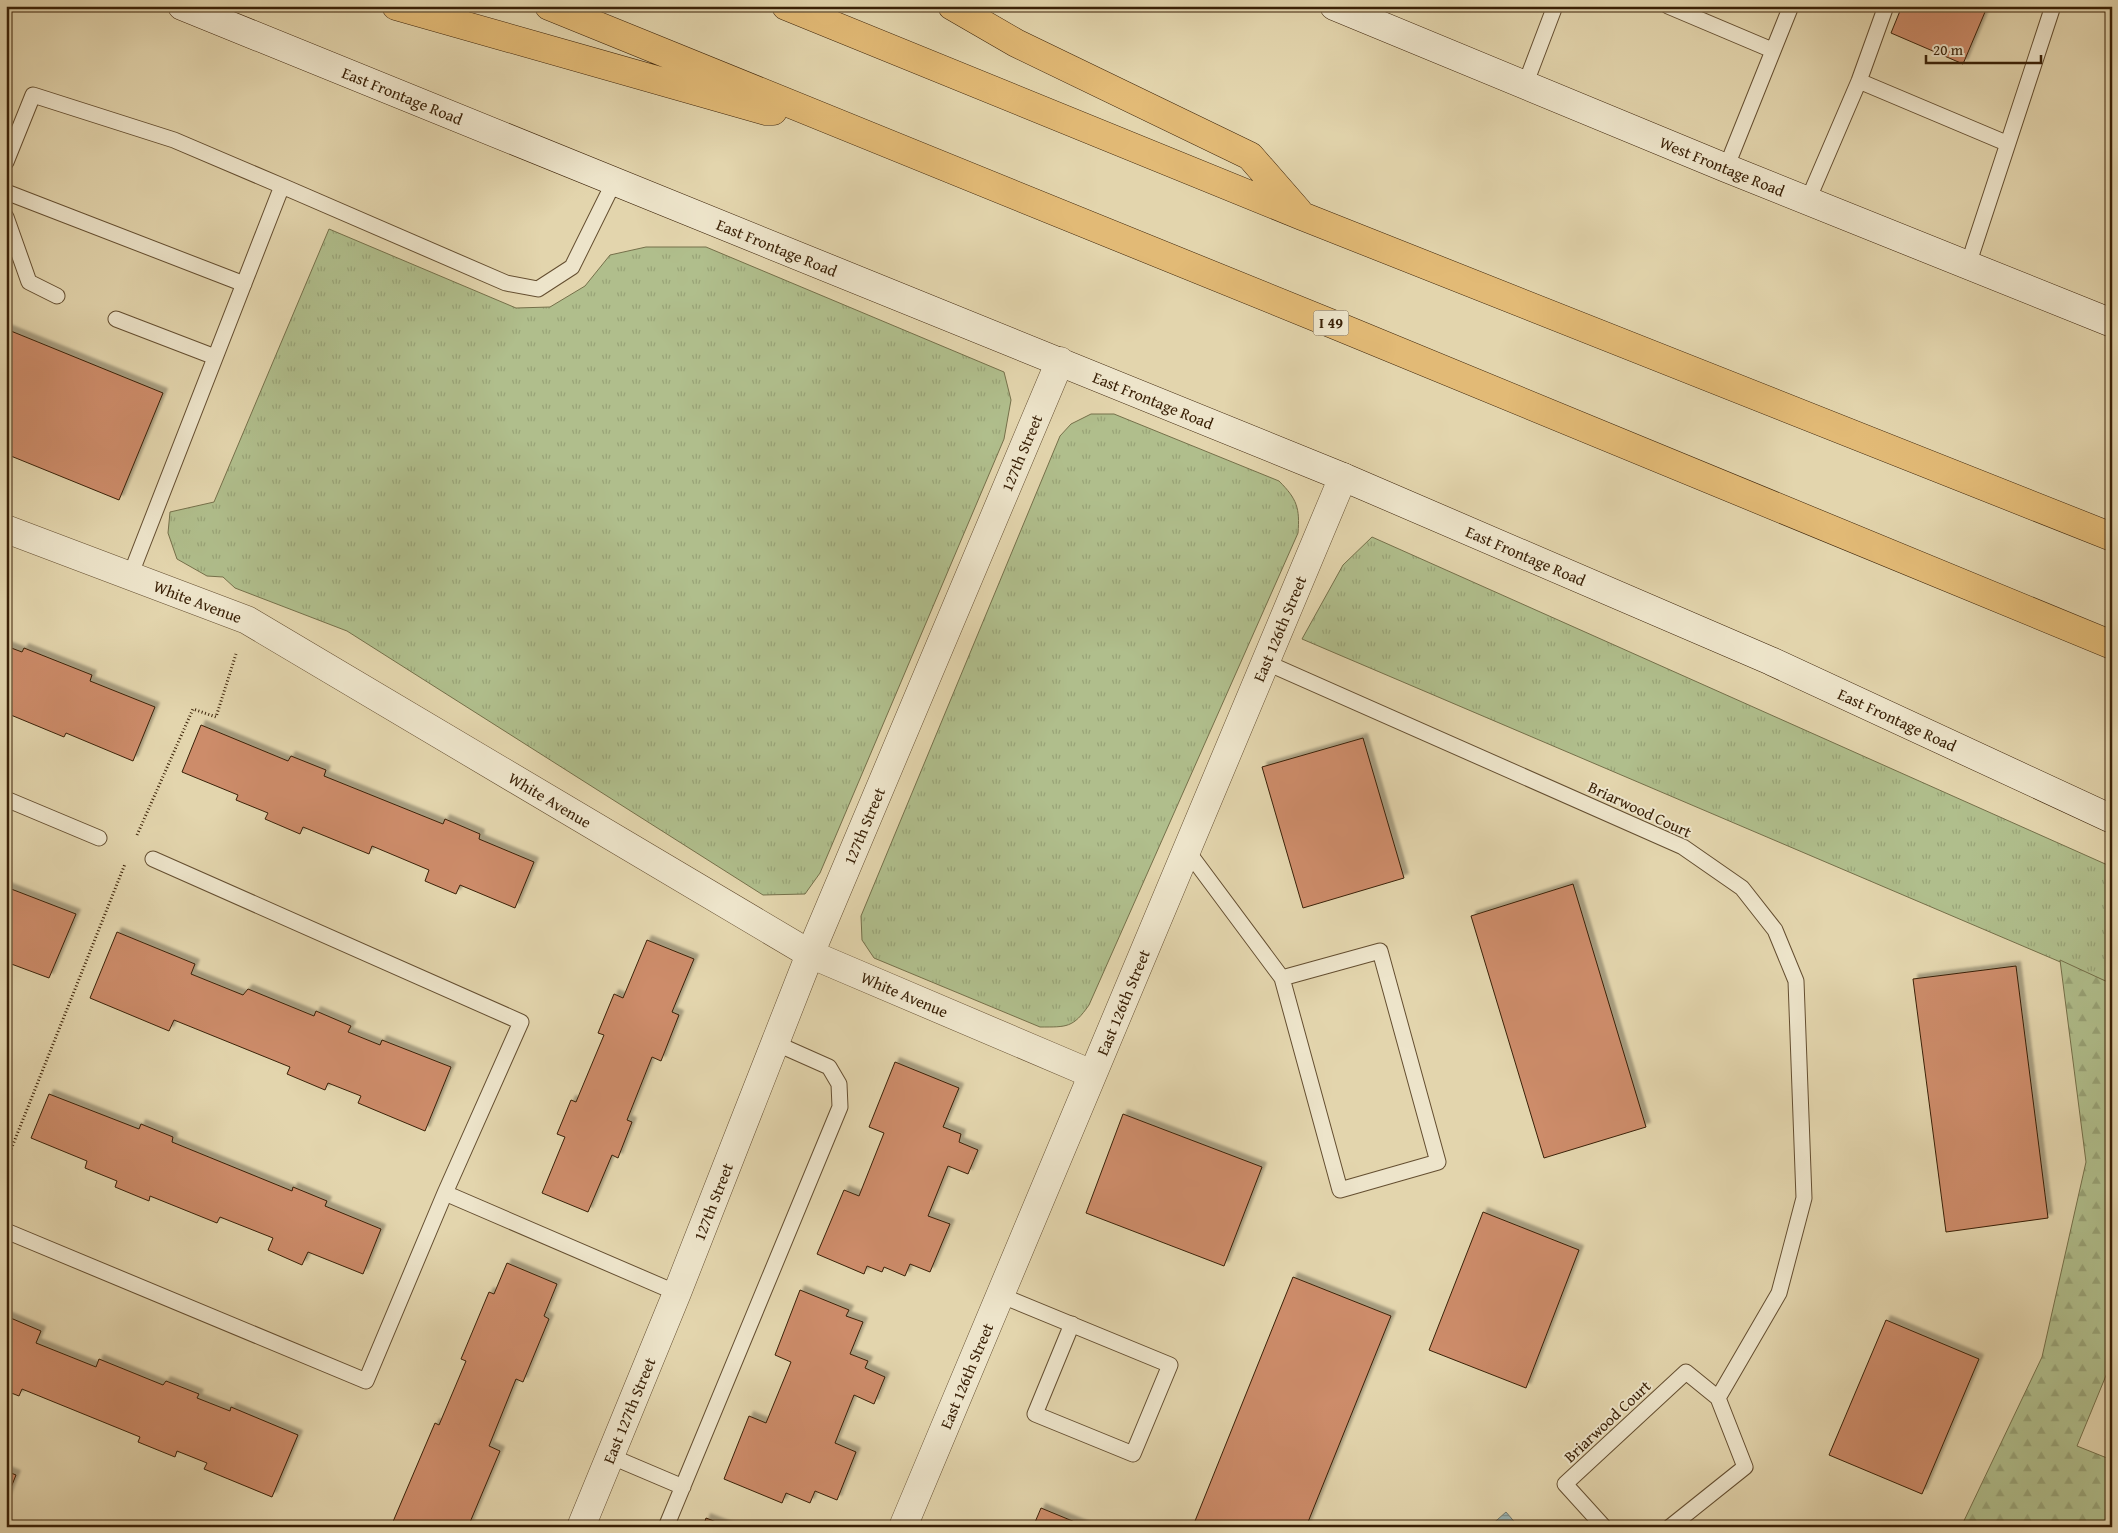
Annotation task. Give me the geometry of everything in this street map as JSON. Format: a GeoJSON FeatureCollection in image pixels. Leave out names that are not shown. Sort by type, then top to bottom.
{"type":"FeatureCollection","features":[{"type":"Feature","properties":{"kind":"highway"},"geometry":{"type":"LineString","coordinates":[[396,6],[766,112],[805,110]]}},
{"type":"Feature","properties":{"kind":"highway","name":"I 49"},"geometry":{"type":"LineString","coordinates":[[549,6],[1335,325],[2112,645]]}},
{"type":"Feature","properties":{"kind":"highway"},"geometry":{"type":"LineString","coordinates":[[786,6],[1302,216],[2112,537]]}},
{"type":"Feature","properties":{"kind":"highway"},"geometry":{"type":"LineString","coordinates":[[952,6],[1016,43],[1250,156],[1302,216]]}},
{"type":"Feature","properties":{"kind":"street","name":"East Frontage Road"},"geometry":{"type":"LineString","coordinates":[[182,6],[1343,477],[1771,661],[2112,819]]}},
{"type":"Feature","properties":{"kind":"street","name":"West Frontage Road"},"geometry":{"type":"LineString","coordinates":[[1334,6],[1726,168],[2112,322]]}},
{"type":"Feature","properties":{"kind":"street","name":"127th Street"},"geometry":{"type":"LineString","coordinates":[[677,1293],[810,954],[1060,361]]}},
{"type":"Feature","properties":{"kind":"street","name":"East 126th Street"},"geometry":{"type":"LineString","coordinates":[[903,1527],[1343,477]]}},
{"type":"Feature","properties":{"kind":"street","name":"White Avenue"},"geometry":{"type":"LineString","coordinates":[[6,529],[247,620],[810,954],[1092,1074]]}},
{"type":"Feature","properties":{"kind":"street","name":"East 127th Street"},"geometry":{"type":"LineString","coordinates":[[581,1527],[677,1293]]}},
{"type":"Feature","properties":{"kind":"lane"},"geometry":{"type":"LineString","coordinates":[[1525,85],[1555,6]]}},
{"type":"Feature","properties":{"kind":"lane"},"geometry":{"type":"LineString","coordinates":[[1668,6],[1772,50]]}},
{"type":"Feature","properties":{"kind":"lane"},"geometry":{"type":"LineString","coordinates":[[1726,168],[1791,6]]}},
{"type":"Feature","properties":{"kind":"lane"},"geometry":{"type":"LineString","coordinates":[[1808,200],[1859,81],[1886,6]]}},
{"type":"Feature","properties":{"kind":"lane"},"geometry":{"type":"LineString","coordinates":[[1968,265],[2006,143],[2053,6]]}},
{"type":"Feature","properties":{"kind":"lane"},"geometry":{"type":"LineString","coordinates":[[1859,81],[2006,143]]}},
{"type":"Feature","properties":{"kind":"lane"},"geometry":{"type":"LineString","coordinates":[[6,162],[33,95],[174,140],[506,283],[538,289],[572,267],[614,182]]}},
{"type":"Feature","properties":{"kind":"lane"},"geometry":{"type":"LineString","coordinates":[[130,576],[282,186]]}},
{"type":"Feature","properties":{"kind":"lane"},"geometry":{"type":"LineString","coordinates":[[6,192],[244,284]]}},
{"type":"Feature","properties":{"kind":"lane"},"geometry":{"type":"LineString","coordinates":[[6,217],[29,282],[57,296]]}},
{"type":"Feature","properties":{"kind":"lane"},"geometry":{"type":"LineString","coordinates":[[116,320],[215,357]]}},
{"type":"Feature","properties":{"kind":"lane","name":"Briarwood Court"},"geometry":{"type":"LineString","coordinates":[[1265,662],[1683,847],[1742,888],[1775,930],[1796,981],[1804,1198],[1779,1293],[1718,1398]]}},
{"type":"Feature","properties":{"kind":"lane"},"geometry":{"type":"LineString","coordinates":[[6,799],[99,838]]}},
{"type":"Feature","properties":{"kind":"lane"},"geometry":{"type":"LineString","coordinates":[[1186,849],[1282,978],[1340,1190],[1438,1162],[1380,951],[1282,978]]}},
{"type":"Feature","properties":{"kind":"lane"},"geometry":{"type":"LineString","coordinates":[[6,1231],[366,1381],[445,1193],[521,1022],[153,859]]}},
{"type":"Feature","properties":{"kind":"lane"},"geometry":{"type":"LineString","coordinates":[[666,1527],[840,1107],[839,1084],[829,1067],[775,1043]]}},
{"type":"Feature","properties":{"kind":"lane"},"geometry":{"type":"LineString","coordinates":[[445,1193],[677,1293]]}},
{"type":"Feature","properties":{"kind":"lane"},"geometry":{"type":"LineString","coordinates":[[1000,1295],[1072,1324],[1170,1365],[1133,1454],[1035,1414],[1072,1324]]}},
{"type":"Feature","properties":{"kind":"lane","name":"Briarwood Court"},"geometry":{"type":"LineString","coordinates":[[1604,1527],[1565,1484],[1686,1372],[1718,1398],[1745,1467],[1670,1527]]}},
{"type":"Feature","properties":{"kind":"lane"},"geometry":{"type":"LineString","coordinates":[[610,1456],[683,1487]]}},
{"type":"Feature","properties":{"kind":"path"},"geometry":{"type":"LineString","coordinates":[[134,842],[193,709],[216,717],[247,620]]}},
{"type":"Feature","properties":{"kind":"path"},"geometry":{"type":"LineString","coordinates":[[6,1162],[126,860]]}},
{"type":"Feature","properties":{"kind":"green space"},"geometry":{"type":"Polygon","coordinates":[[[329,229],[516,308],[550,307],[585,286],[610,255],[646,247],[706,247],[1004,372],[1011,400],[1004,439],[820,873],[805,894],[763,895],[347,631],[235,588],[223,577],[207,576],[177,559],[168,533],[170,512],[214,502],[329,229]]]}},
{"type":"Feature","properties":{"kind":"green space"},"geometry":{"type":"Polygon","coordinates":[[[1091,414],[1114,414],[1279,481],[1290,493],[1296,504],[1298,510],[1298,533],[1089,1005],[1069,1025],[1040,1027],[874,958],[862,940],[861,916],[1060,436],[1071,424],[1091,414]]]}},
{"type":"Feature","properties":{"kind":"green space"},"geometry":{"type":"Polygon","coordinates":[[[1372,537],[2112,867],[2112,984],[1302,639],[1343,565],[1372,537]]]}},
{"type":"Feature","properties":{"kind":"green space"},"geometry":{"type":"Polygon","coordinates":[[[2060,960],[2112,984],[2112,1361],[2077,1446],[2112,1460],[2112,1527],[1961,1527],[2042,1357],[2086,1162],[2060,960]]]}},
{"type":"Feature","properties":{"kind":"water"},"geometry":{"type":"Polygon","coordinates":[[[1506,1512],[1518,1526],[1522,1527],[1489,1527],[1506,1512]]]}},
{"type":"Feature","properties":{"kind":"building"},"geometry":{"type":"Polygon","coordinates":[[[1902,6],[1982,6],[1980,10],[1985,12],[1963,64],[1891,33],[1902,6]]]}},
{"type":"Feature","properties":{"kind":"building"},"geometry":{"type":"Polygon","coordinates":[[[6,329],[163,393],[119,500],[6,454],[6,329]]]}},
{"type":"Feature","properties":{"kind":"building"},"geometry":{"type":"Polygon","coordinates":[[[6,646],[22,652],[24,648],[92,675],[90,681],[155,707],[133,761],[66,733],[64,737],[6,713],[6,646]]]}},
{"type":"Feature","properties":{"kind":"building"},"geometry":{"type":"Polygon","coordinates":[[[201,725],[288,761],[291,756],[326,770],[324,776],[443,824],[445,819],[480,834],[479,839],[534,862],[515,908],[460,885],[456,894],[425,881],[429,870],[372,846],[369,854],[303,827],[300,834],[265,819],[268,813],[236,800],[238,795],[182,772],[201,725]]]}},
{"type":"Feature","properties":{"kind":"building"},"geometry":{"type":"Polygon","coordinates":[[[1363,738],[1404,878],[1303,908],[1262,767],[1363,738]]]}},
{"type":"Feature","properties":{"kind":"building"},"geometry":{"type":"Polygon","coordinates":[[[1573,884],[1646,1127],[1544,1158],[1471,916],[1573,884]]]}},
{"type":"Feature","properties":{"kind":"building"},"geometry":{"type":"Polygon","coordinates":[[[6,887],[76,914],[49,978],[6,962],[6,887]]]}},
{"type":"Feature","properties":{"kind":"building"},"geometry":{"type":"Polygon","coordinates":[[[117,932],[195,964],[191,974],[243,995],[248,989],[314,1016],[316,1011],[351,1026],[348,1032],[380,1045],[382,1040],[451,1067],[425,1131],[358,1103],[361,1096],[328,1083],[325,1090],[287,1074],[290,1067],[174,1020],[169,1031],[90,998],[117,932]]]}},
{"type":"Feature","properties":{"kind":"building"},"geometry":{"type":"Polygon","coordinates":[[[647,940],[694,959],[672,1012],[679,1015],[661,1061],[652,1057],[627,1120],[632,1122],[618,1158],[612,1155],[588,1212],[542,1193],[565,1137],[557,1134],[571,1100],[576,1102],[604,1035],[598,1033],[614,994],[623,998],[647,940]]]}},
{"type":"Feature","properties":{"kind":"building"},"geometry":{"type":"Polygon","coordinates":[[[2016,966],[2048,1218],[1946,1232],[1913,979],[2016,966]]]}},
{"type":"Feature","properties":{"kind":"building"},"geometry":{"type":"Polygon","coordinates":[[[895,1062],[959,1088],[943,1127],[961,1134],[959,1142],[978,1150],[968,1174],[948,1166],[928,1216],[950,1224],[930,1272],[910,1264],[905,1276],[884,1267],[882,1272],[867,1266],[864,1274],[817,1254],[844,1190],[859,1196],[884,1133],[869,1127],[895,1062]]]}},
{"type":"Feature","properties":{"kind":"building"},"geometry":{"type":"Polygon","coordinates":[[[49,1094],[139,1129],[141,1124],[173,1137],[172,1142],[292,1191],[293,1187],[327,1201],[325,1206],[381,1229],[363,1274],[308,1252],[302,1265],[268,1250],[273,1238],[220,1217],[217,1223],[150,1196],[149,1201],[115,1187],[117,1181],[85,1168],[87,1161],[31,1138],[49,1094]]]}},
{"type":"Feature","properties":{"kind":"building"},"geometry":{"type":"Polygon","coordinates":[[[1123,1114],[1262,1167],[1224,1266],[1086,1213],[1123,1114]]]}},
{"type":"Feature","properties":{"kind":"building"},"geometry":{"type":"Polygon","coordinates":[[[1483,1212],[1579,1250],[1526,1388],[1429,1350],[1483,1212]]]}},
{"type":"Feature","properties":{"kind":"building"},"geometry":{"type":"Polygon","coordinates":[[[507,1263],[557,1284],[544,1316],[549,1319],[523,1382],[516,1379],[489,1446],[500,1451],[468,1527],[398,1527],[392,1524],[435,1423],[439,1425],[466,1361],[461,1359],[489,1292],[494,1294],[507,1263]]]}},
{"type":"Feature","properties":{"kind":"building"},"geometry":{"type":"Polygon","coordinates":[[[1293,1277],[1391,1316],[1306,1527],[1193,1526],[1293,1277]]]}},
{"type":"Feature","properties":{"kind":"building"},"geometry":{"type":"Polygon","coordinates":[[[800,1290],[849,1310],[846,1316],[863,1322],[850,1354],[868,1361],[865,1368],[885,1377],[874,1404],[854,1395],[835,1443],[856,1452],[837,1500],[815,1491],[810,1503],[786,1493],[782,1503],[724,1479],[749,1416],[766,1423],[791,1362],[775,1355],[800,1290]]]}},
{"type":"Feature","properties":{"kind":"building"},"geometry":{"type":"Polygon","coordinates":[[[6,1316],[41,1331],[36,1343],[96,1367],[99,1359],[163,1385],[166,1381],[199,1394],[197,1398],[230,1411],[231,1407],[298,1435],[272,1497],[204,1469],[207,1463],[177,1451],[175,1457],[138,1442],[140,1437],[22,1389],[19,1396],[6,1391],[6,1316]]]}},
{"type":"Feature","properties":{"kind":"building"},"geometry":{"type":"Polygon","coordinates":[[[1886,1320],[1979,1359],[1922,1494],[1829,1455],[1886,1320]]]}},
{"type":"Feature","properties":{"kind":"building"},"geometry":{"type":"Polygon","coordinates":[[[6,1471],[16,1475],[6,1500],[6,1471]]]}},
{"type":"Feature","properties":{"kind":"building"},"geometry":{"type":"Polygon","coordinates":[[[1041,1508],[1087,1527],[1033,1527],[1041,1508]]]}},
{"type":"Feature","properties":{"kind":"building"},"geometry":{"type":"Polygon","coordinates":[[[706,1518],[729,1527],[703,1527],[706,1518]]]}}]}
